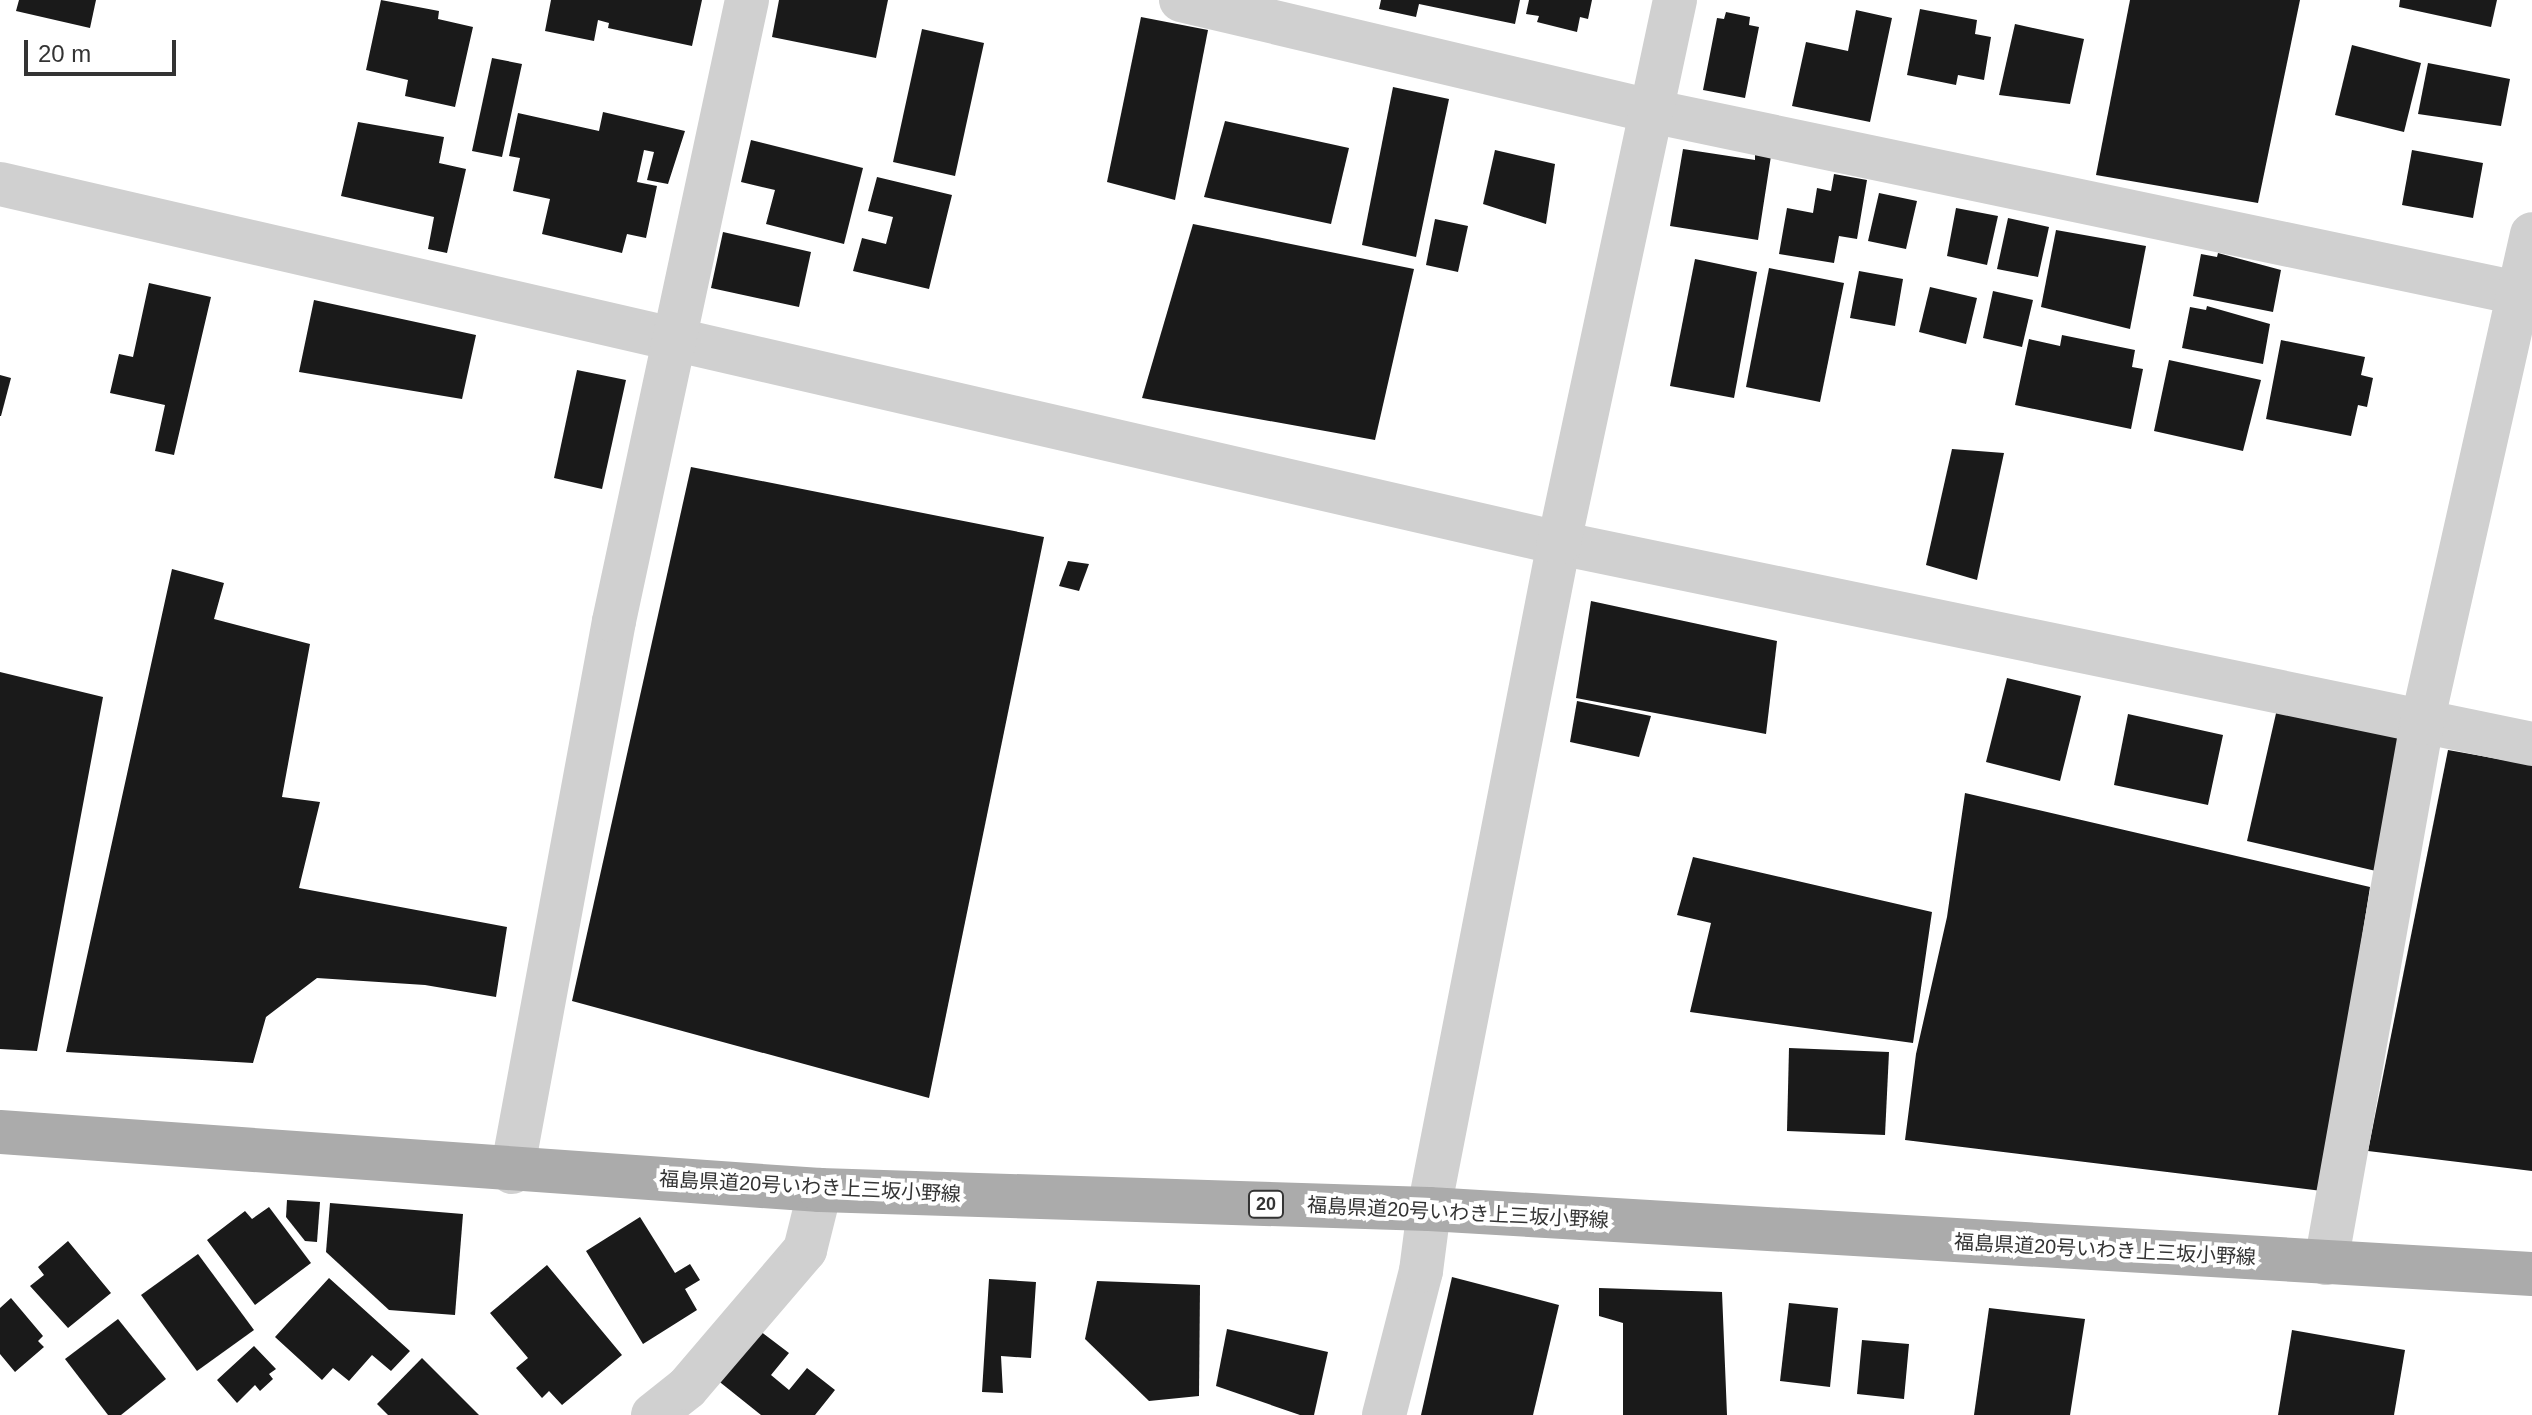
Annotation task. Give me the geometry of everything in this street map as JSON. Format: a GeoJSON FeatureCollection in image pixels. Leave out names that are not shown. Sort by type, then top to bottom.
{"type":"FeatureCollection","features":[{"type":"Feature","properties":{"kind":"main road","name":"福島県道20号いわき上三坂小野線"},"geometry":{"type":"LineString","coordinates":[[0,1132],[512,1172],[820,1190],[1429,1209],[2532,1274]]}},
{"type":"Feature","properties":{"kind":"street"},"geometry":{"type":"LineString","coordinates":[[512,1172],[614,621],[747,0]]}},
{"type":"Feature","properties":{"kind":"street"},"geometry":{"type":"LineString","coordinates":[[1181,0],[1651,111],[2525,294]]}},
{"type":"Feature","properties":{"kind":"street"},"geometry":{"type":"LineString","coordinates":[[1384,1415],[1421,1271],[1429,1209],[1559,543],[1675,0]]}},
{"type":"Feature","properties":{"kind":"street"},"geometry":{"type":"LineString","coordinates":[[0,184],[1559,543],[2532,744]]}},
{"type":"Feature","properties":{"kind":"street"},"geometry":{"type":"LineString","coordinates":[[2326,1263],[2422,723],[2525,294],[2532,234]]}},
{"type":"Feature","properties":{"kind":"street"},"geometry":{"type":"LineString","coordinates":[[653,1415],[687,1388],[805,1250],[820,1190]]}},
{"type":"Feature","properties":{"kind":"building"},"geometry":{"type":"Polygon","coordinates":[[[19,0],[96,0],[90,28],[16,11],[19,0]]]}},
{"type":"Feature","properties":{"kind":"building"},"geometry":{"type":"Polygon","coordinates":[[[381,0],[439,11],[438,19],[473,27],[455,107],[405,96],[408,80],[366,70],[381,0]]]}},
{"type":"Feature","properties":{"kind":"building"},"geometry":{"type":"Polygon","coordinates":[[[551,0],[702,0],[692,46],[608,28],[609,23],[598,20],[594,41],[545,31],[551,0]]]}},
{"type":"Feature","properties":{"kind":"building"},"geometry":{"type":"Polygon","coordinates":[[[779,0],[888,0],[876,58],[772,37],[779,0]]]}},
{"type":"Feature","properties":{"kind":"building"},"geometry":{"type":"Polygon","coordinates":[[[1381,0],[1520,0],[1515,24],[1419,4],[1416,17],[1379,9],[1381,0]]]}},
{"type":"Feature","properties":{"kind":"building"},"geometry":{"type":"Polygon","coordinates":[[[1529,0],[1592,0],[1588,19],[1580,17],[1577,32],[1537,22],[1539,16],[1526,14],[1529,0]]]}},
{"type":"Feature","properties":{"kind":"building"},"geometry":{"type":"Polygon","coordinates":[[[2130,0],[2300,0],[2258,203],[2096,175],[2130,0]]]}},
{"type":"Feature","properties":{"kind":"building"},"geometry":{"type":"Polygon","coordinates":[[[2400,0],[2497,0],[2491,27],[2399,7],[2400,0]]]}},
{"type":"Feature","properties":{"kind":"building"},"geometry":{"type":"Polygon","coordinates":[[[1920,9],[1977,20],[1975,34],[1991,37],[1984,80],[1958,75],[1956,85],[1907,75],[1920,9]]]}},
{"type":"Feature","properties":{"kind":"building"},"geometry":{"type":"Polygon","coordinates":[[[1856,10],[1892,18],[1870,122],[1792,106],[1806,42],[1848,51],[1856,10]]]}},
{"type":"Feature","properties":{"kind":"building"},"geometry":{"type":"Polygon","coordinates":[[[1726,12],[1750,17],[1749,25],[1759,27],[1745,98],[1703,90],[1717,18],[1724,19],[1726,12]]]}},
{"type":"Feature","properties":{"kind":"building"},"geometry":{"type":"Polygon","coordinates":[[[1141,17],[1208,30],[1175,200],[1107,182],[1141,17]]]}},
{"type":"Feature","properties":{"kind":"building"},"geometry":{"type":"Polygon","coordinates":[[[2015,24],[2084,39],[2070,104],[1999,95],[2015,24]]]}},
{"type":"Feature","properties":{"kind":"building"},"geometry":{"type":"Polygon","coordinates":[[[922,29],[984,43],[955,176],[893,162],[922,29]]]}},
{"type":"Feature","properties":{"kind":"building"},"geometry":{"type":"Polygon","coordinates":[[[2352,45],[2421,63],[2404,132],[2335,115],[2352,45]]]}},
{"type":"Feature","properties":{"kind":"building"},"geometry":{"type":"Polygon","coordinates":[[[492,58],[522,64],[502,157],[472,151],[492,58]]]}},
{"type":"Feature","properties":{"kind":"building"},"geometry":{"type":"Polygon","coordinates":[[[2428,63],[2510,79],[2501,126],[2418,114],[2428,63]]]}},
{"type":"Feature","properties":{"kind":"building"},"geometry":{"type":"Polygon","coordinates":[[[1393,87],[1449,99],[1416,257],[1362,245],[1393,87]]]}},
{"type":"Feature","properties":{"kind":"building"},"geometry":{"type":"Polygon","coordinates":[[[603,112],[685,131],[668,184],[647,180],[654,152],[644,150],[637,182],[657,186],[646,238],[627,234],[622,253],[542,234],[550,199],[513,191],[520,158],[509,156],[518,113],[599,131],[603,112]]]}},
{"type":"Feature","properties":{"kind":"building"},"geometry":{"type":"Polygon","coordinates":[[[1225,121],[1349,148],[1331,224],[1204,197],[1225,121]]]}},
{"type":"Feature","properties":{"kind":"building"},"geometry":{"type":"Polygon","coordinates":[[[358,122],[444,137],[439,163],[466,169],[447,253],[428,249],[434,217],[341,196],[358,122]]]}},
{"type":"Feature","properties":{"kind":"building"},"geometry":{"type":"Polygon","coordinates":[[[751,140],[863,168],[844,244],[766,224],[775,190],[741,182],[751,140]]]}},
{"type":"Feature","properties":{"kind":"building"},"geometry":{"type":"Polygon","coordinates":[[[1683,149],[1755,160],[1755,154],[1771,156],[1758,240],[1670,226],[1683,149]]]}},
{"type":"Feature","properties":{"kind":"building"},"geometry":{"type":"Polygon","coordinates":[[[1495,150],[1555,164],[1546,224],[1483,204],[1495,150]]]}},
{"type":"Feature","properties":{"kind":"building"},"geometry":{"type":"Polygon","coordinates":[[[2412,150],[2483,163],[2473,218],[2402,205],[2412,150]]]}},
{"type":"Feature","properties":{"kind":"building"},"geometry":{"type":"Polygon","coordinates":[[[1834,174],[1867,180],[1857,239],[1839,236],[1834,263],[1779,254],[1787,208],[1813,213],[1817,188],[1831,191],[1834,174]]]}},
{"type":"Feature","properties":{"kind":"building"},"geometry":{"type":"Polygon","coordinates":[[[877,177],[952,195],[929,289],[853,271],[862,238],[886,244],[893,217],[868,211],[877,177]]]}},
{"type":"Feature","properties":{"kind":"building"},"geometry":{"type":"Polygon","coordinates":[[[1879,193],[1917,201],[1906,249],[1868,241],[1879,193]]]}},
{"type":"Feature","properties":{"kind":"building"},"geometry":{"type":"Polygon","coordinates":[[[1956,208],[1998,216],[1987,265],[1947,256],[1956,208]]]}},
{"type":"Feature","properties":{"kind":"building"},"geometry":{"type":"Polygon","coordinates":[[[2008,218],[2049,227],[2038,277],[1997,269],[2008,218]]]}},
{"type":"Feature","properties":{"kind":"building"},"geometry":{"type":"Polygon","coordinates":[[[1435,219],[1468,226],[1458,272],[1426,265],[1435,219]]]}},
{"type":"Feature","properties":{"kind":"building"},"geometry":{"type":"Polygon","coordinates":[[[1193,224],[1414,269],[1375,440],[1142,398],[1193,224]]]}},
{"type":"Feature","properties":{"kind":"building"},"geometry":{"type":"Polygon","coordinates":[[[2056,230],[2146,246],[2130,329],[2041,307],[2056,230]]]}},
{"type":"Feature","properties":{"kind":"building"},"geometry":{"type":"Polygon","coordinates":[[[723,232],[811,252],[799,307],[711,288],[723,232]]]}},
{"type":"Feature","properties":{"kind":"building"},"geometry":{"type":"Polygon","coordinates":[[[2218,253],[2281,270],[2273,312],[2193,296],[2201,254],[2217,257],[2218,253]]]}},
{"type":"Feature","properties":{"kind":"building"},"geometry":{"type":"Polygon","coordinates":[[[1695,259],[1757,272],[1734,398],[1670,386],[1695,259]]]}},
{"type":"Feature","properties":{"kind":"building"},"geometry":{"type":"Polygon","coordinates":[[[1769,268],[1844,283],[1820,402],[1746,387],[1769,268]]]}},
{"type":"Feature","properties":{"kind":"building"},"geometry":{"type":"Polygon","coordinates":[[[1859,271],[1903,279],[1895,326],[1850,318],[1859,271]]]}},
{"type":"Feature","properties":{"kind":"building"},"geometry":{"type":"Polygon","coordinates":[[[149,283],[211,297],[174,455],[155,451],[165,405],[110,393],[119,354],[133,357],[149,283]]]}},
{"type":"Feature","properties":{"kind":"building"},"geometry":{"type":"Polygon","coordinates":[[[1930,287],[1977,298],[1966,344],[1919,332],[1930,287]]]}},
{"type":"Feature","properties":{"kind":"building"},"geometry":{"type":"Polygon","coordinates":[[[1993,291],[2033,300],[2022,347],[1983,338],[1993,291]]]}},
{"type":"Feature","properties":{"kind":"building"},"geometry":{"type":"Polygon","coordinates":[[[314,300],[476,335],[462,399],[299,372],[314,300]]]}},
{"type":"Feature","properties":{"kind":"building"},"geometry":{"type":"Polygon","coordinates":[[[2207,306],[2270,324],[2263,364],[2182,348],[2190,307],[2206,310],[2207,306]]]}},
{"type":"Feature","properties":{"kind":"building"},"geometry":{"type":"Polygon","coordinates":[[[2062,335],[2135,350],[2132,367],[2143,369],[2131,429],[2015,405],[2029,339],[2060,346],[2062,335]]]}},
{"type":"Feature","properties":{"kind":"building"},"geometry":{"type":"Polygon","coordinates":[[[2281,340],[2365,357],[2361,375],[2373,378],[2367,407],[2358,405],[2351,436],[2266,419],[2281,340]]]}},
{"type":"Feature","properties":{"kind":"building"},"geometry":{"type":"Polygon","coordinates":[[[2169,360],[2261,380],[2243,451],[2154,431],[2169,360]]]}},
{"type":"Feature","properties":{"kind":"building"},"geometry":{"type":"Polygon","coordinates":[[[577,370],[626,380],[602,489],[554,478],[577,370]]]}},
{"type":"Feature","properties":{"kind":"building"},"geometry":{"type":"Polygon","coordinates":[[[0,375],[11,378],[1,416],[0,416],[0,375]]]}},
{"type":"Feature","properties":{"kind":"building"},"geometry":{"type":"Polygon","coordinates":[[[1952,449],[2004,453],[1977,580],[1926,565],[1952,449]]]}},
{"type":"Feature","properties":{"kind":"building"},"geometry":{"type":"Polygon","coordinates":[[[691,467],[1044,537],[929,1098],[572,1001],[691,467]]]}},
{"type":"Feature","properties":{"kind":"building"},"geometry":{"type":"Polygon","coordinates":[[[1068,561],[1089,564],[1079,591],[1059,586],[1068,561]]]}},
{"type":"Feature","properties":{"kind":"building"},"geometry":{"type":"Polygon","coordinates":[[[172,569],[224,583],[214,619],[310,644],[282,797],[320,802],[299,888],[507,927],[496,997],[425,985],[317,978],[266,1017],[253,1063],[66,1052],[172,569]]]}},
{"type":"Feature","properties":{"kind":"building"},"geometry":{"type":"Polygon","coordinates":[[[1591,601],[1777,641],[1766,734],[1576,698],[1591,601]]]}},
{"type":"Feature","properties":{"kind":"building"},"geometry":{"type":"Polygon","coordinates":[[[0,672],[103,697],[37,1051],[0,1049],[0,672]]]}},
{"type":"Feature","properties":{"kind":"building"},"geometry":{"type":"Polygon","coordinates":[[[2007,678],[2081,696],[2060,781],[1986,762],[2007,678]]]}},
{"type":"Feature","properties":{"kind":"building"},"geometry":{"type":"Polygon","coordinates":[[[1577,701],[1651,716],[1639,757],[1570,742],[1577,701]]]}},
{"type":"Feature","properties":{"kind":"building"},"geometry":{"type":"Polygon","coordinates":[[[2277,709],[2406,739],[2376,871],[2247,841],[2277,709]]]}},
{"type":"Feature","properties":{"kind":"building"},"geometry":{"type":"Polygon","coordinates":[[[2128,714],[2223,735],[2208,805],[2114,785],[2128,714]]]}},
{"type":"Feature","properties":{"kind":"building"},"geometry":{"type":"Polygon","coordinates":[[[2448,750],[2532,765],[2532,1171],[2368,1151],[2448,750]]]}},
{"type":"Feature","properties":{"kind":"building"},"geometry":{"type":"Polygon","coordinates":[[[1965,793],[2370,887],[2322,1191],[1905,1140],[1916,1054],[1947,917],[1965,793]]]}},
{"type":"Feature","properties":{"kind":"building"},"geometry":{"type":"Polygon","coordinates":[[[1693,857],[1932,912],[1913,1043],[1690,1012],[1711,923],[1677,915],[1693,857]]]}},
{"type":"Feature","properties":{"kind":"building"},"geometry":{"type":"Polygon","coordinates":[[[1789,1048],[1889,1052],[1885,1135],[1787,1131],[1789,1048]]]}},
{"type":"Feature","properties":{"kind":"building"},"geometry":{"type":"Polygon","coordinates":[[[287,1200],[320,1202],[317,1242],[305,1241],[286,1217],[287,1200]]]}},
{"type":"Feature","properties":{"kind":"building"},"geometry":{"type":"Polygon","coordinates":[[[330,1203],[463,1214],[455,1315],[389,1310],[326,1252],[330,1203]]]}},
{"type":"Feature","properties":{"kind":"building"},"geometry":{"type":"Polygon","coordinates":[[[269,1207],[311,1263],[255,1305],[207,1240],[245,1211],[252,1219],[269,1207]]]}},
{"type":"Feature","properties":{"kind":"building"},"geometry":{"type":"Polygon","coordinates":[[[640,1217],[675,1273],[690,1264],[700,1280],[685,1289],[697,1310],[643,1344],[586,1251],[640,1217]]]}},
{"type":"Feature","properties":{"kind":"building"},"geometry":{"type":"Polygon","coordinates":[[[68,1241],[111,1293],[68,1328],[30,1286],[44,1275],[38,1267],[68,1241]]]}},
{"type":"Feature","properties":{"kind":"building"},"geometry":{"type":"Polygon","coordinates":[[[198,1254],[254,1330],[197,1371],[141,1295],[198,1254]]]}},
{"type":"Feature","properties":{"kind":"building"},"geometry":{"type":"Polygon","coordinates":[[[547,1265],[622,1355],[562,1405],[549,1391],[542,1398],[516,1368],[528,1358],[490,1313],[547,1265]]]}},
{"type":"Feature","properties":{"kind":"building"},"geometry":{"type":"Polygon","coordinates":[[[1452,1277],[1559,1305],[1533,1415],[1421,1415],[1452,1277]]]}},
{"type":"Feature","properties":{"kind":"building"},"geometry":{"type":"Polygon","coordinates":[[[329,1278],[410,1351],[391,1371],[372,1355],[349,1381],[333,1368],[322,1380],[275,1337],[329,1278]]]}},
{"type":"Feature","properties":{"kind":"building"},"geometry":{"type":"Polygon","coordinates":[[[989,1279],[1036,1282],[1031,1358],[1001,1356],[1003,1393],[982,1392],[989,1279]]]}},
{"type":"Feature","properties":{"kind":"building"},"geometry":{"type":"Polygon","coordinates":[[[1097,1281],[1200,1285],[1199,1396],[1149,1401],[1085,1339],[1097,1281]]]}},
{"type":"Feature","properties":{"kind":"building"},"geometry":{"type":"Polygon","coordinates":[[[1599,1288],[1722,1292],[1727,1415],[1623,1415],[1623,1323],[1599,1316],[1599,1288]]]}},
{"type":"Feature","properties":{"kind":"building"},"geometry":{"type":"Polygon","coordinates":[[[11,1298],[43,1336],[38,1341],[44,1347],[15,1372],[0,1354],[0,1308],[11,1298]]]}},
{"type":"Feature","properties":{"kind":"building"},"geometry":{"type":"Polygon","coordinates":[[[1789,1303],[1838,1308],[1830,1387],[1780,1381],[1789,1303]]]}},
{"type":"Feature","properties":{"kind":"building"},"geometry":{"type":"Polygon","coordinates":[[[1989,1308],[2085,1319],[2070,1415],[1974,1415],[1989,1308]]]}},
{"type":"Feature","properties":{"kind":"building"},"geometry":{"type":"Polygon","coordinates":[[[118,1319],[166,1379],[121,1415],[108,1415],[65,1359],[118,1319]]]}},
{"type":"Feature","properties":{"kind":"building"},"geometry":{"type":"Polygon","coordinates":[[[756,1328],[789,1353],[771,1375],[789,1390],[807,1368],[835,1390],[815,1415],[761,1415],[716,1379],[756,1328]]]}},
{"type":"Feature","properties":{"kind":"building"},"geometry":{"type":"Polygon","coordinates":[[[1227,1329],[1328,1352],[1314,1415],[1300,1415],[1216,1386],[1227,1329]]]}},
{"type":"Feature","properties":{"kind":"building"},"geometry":{"type":"Polygon","coordinates":[[[2292,1330],[2405,1350],[2394,1415],[2278,1415],[2292,1330]]]}},
{"type":"Feature","properties":{"kind":"building"},"geometry":{"type":"Polygon","coordinates":[[[1862,1340],[1909,1344],[1904,1399],[1857,1394],[1862,1340]]]}},
{"type":"Feature","properties":{"kind":"building"},"geometry":{"type":"Polygon","coordinates":[[[254,1346],[276,1369],[269,1374],[273,1379],[260,1391],[255,1385],[237,1403],[217,1380],[254,1346]]]}},
{"type":"Feature","properties":{"kind":"building"},"geometry":{"type":"Polygon","coordinates":[[[422,1358],[479,1415],[388,1415],[377,1404],[422,1358]]]}}]}
